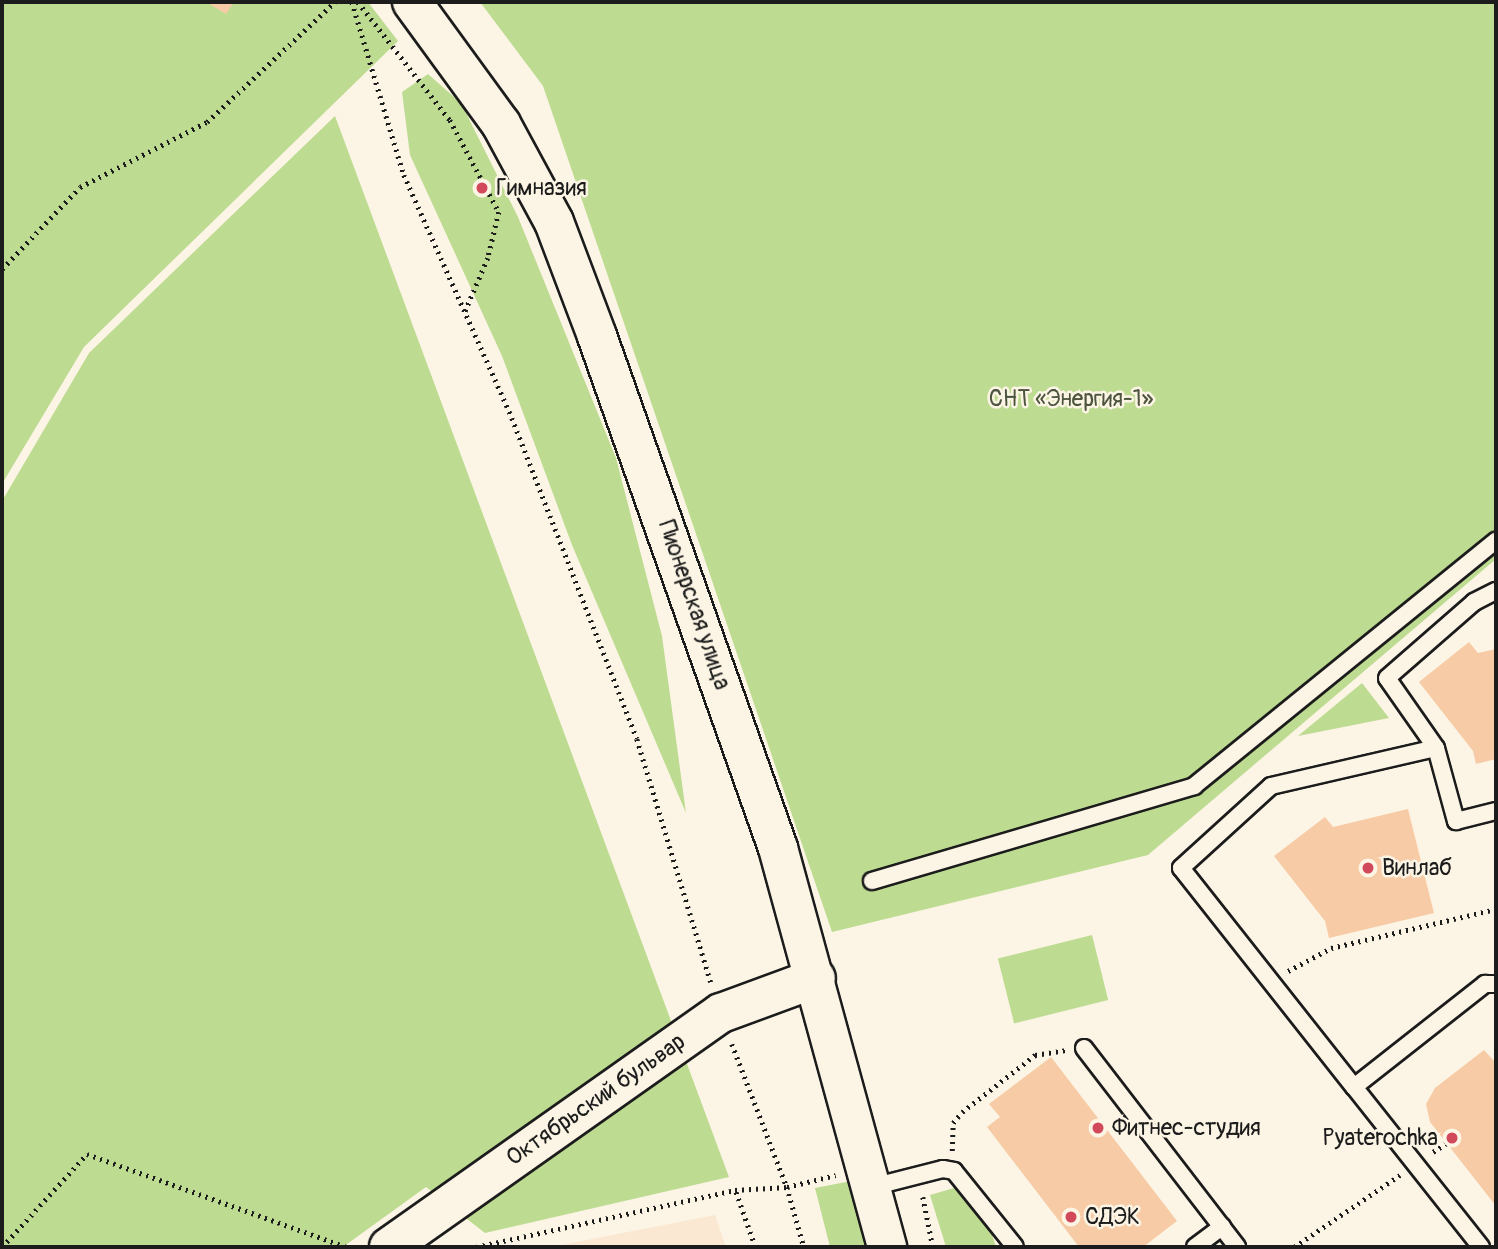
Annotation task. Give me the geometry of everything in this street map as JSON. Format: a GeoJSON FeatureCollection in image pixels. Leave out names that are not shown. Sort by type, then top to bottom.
{"type":"FeatureCollection","features":[{"type":"Feature","properties":{"kind":"main road","name":"Пионерская улица"},"geometry":{"type":"LineString","coordinates":[[412,2],[502,124],[554,222],[657,497],[778,848],[816,978],[859,1180],[887,1247]]}},
{"type":"Feature","properties":{"kind":"main road","name":"Октябрьский бульвар"},"geometry":{"type":"LineString","coordinates":[[389,1247],[721,1013],[816,978]]}},
{"type":"Feature","properties":{"kind":"lane"},"geometry":{"type":"LineString","coordinates":[[872,881],[1194,786],[1496,541]]}},
{"type":"Feature","properties":{"kind":"lane"},"geometry":{"type":"LineString","coordinates":[[1496,591],[1474,602],[1387,678],[1436,748],[1456,821],[1496,811]]}},
{"type":"Feature","properties":{"kind":"lane"},"geometry":{"type":"LineString","coordinates":[[1436,748],[1270,786],[1181,867],[1481,1247]]}},
{"type":"Feature","properties":{"kind":"lane"},"geometry":{"type":"LineString","coordinates":[[1354,1087],[1485,984],[1496,984]]}},
{"type":"Feature","properties":{"kind":"lane"},"geometry":{"type":"LineString","coordinates":[[1084,1048],[1237,1247]]}},
{"type":"Feature","properties":{"kind":"lane"},"geometry":{"type":"LineString","coordinates":[[859,1180],[943,1169],[954,1171],[1015,1247]]}},
{"type":"Feature","properties":{"kind":"lane"},"geometry":{"type":"LineString","coordinates":[[1195,1247],[1222,1227]]}},
{"type":"Feature","properties":{"kind":"path"},"geometry":{"type":"LineString","coordinates":[[2,269],[80,187],[207,122],[335,2]]}},
{"type":"Feature","properties":{"kind":"path"},"geometry":{"type":"LineString","coordinates":[[352,2],[404,175],[512,418],[637,738],[721,1013],[787,1186],[804,1247]]}},
{"type":"Feature","properties":{"kind":"path"},"geometry":{"type":"LineString","coordinates":[[358,2],[450,120],[499,212],[488,258],[465,313]]}},
{"type":"Feature","properties":{"kind":"path"},"geometry":{"type":"LineString","coordinates":[[1280,976],[1331,948],[1496,909]]}},
{"type":"Feature","properties":{"kind":"path"},"geometry":{"type":"LineString","coordinates":[[933,1247],[921,1199],[954,1171],[950,1136],[953,1123],[961,1112],[1035,1055],[1084,1048]]}},
{"type":"Feature","properties":{"kind":"path"},"geometry":{"type":"LineString","coordinates":[[1430,1155],[1447,1143]]}},
{"type":"Feature","properties":{"kind":"path"},"geometry":{"type":"LineString","coordinates":[[2,1247],[87,1154],[347,1247]]}},
{"type":"Feature","properties":{"kind":"path"},"geometry":{"type":"LineString","coordinates":[[1294,1247],[1416,1165]]}},
{"type":"Feature","properties":{"kind":"path"},"geometry":{"type":"LineString","coordinates":[[476,1247],[734,1190],[859,1180]]}},
{"type":"Feature","properties":{"kind":"path"},"geometry":{"type":"LineString","coordinates":[[734,1190],[755,1247]]}},
{"type":"Feature","properties":{"kind":"shaded area"},"geometry":{"type":"Polygon","coordinates":[[[715,1215],[726,1247],[551,1247],[715,1215]]]}},
{"type":"Feature","properties":{"kind":"green space"},"geometry":{"type":"Polygon","coordinates":[[[2,2],[368,2],[398,41],[84,347],[2,484],[2,2]]]}},
{"type":"Feature","properties":{"kind":"green space","name":"СНТ «Энергия-1»"},"geometry":{"type":"Polygon","coordinates":[[[480,2],[1496,2],[1496,559],[1148,855],[832,932],[543,86],[480,2]]]}},
{"type":"Feature","properties":{"kind":"green space"},"geometry":{"type":"Polygon","coordinates":[[[428,74],[461,103],[518,217],[616,458],[662,636],[686,813],[572,545],[502,356],[410,155],[402,92],[428,74]]]}},
{"type":"Feature","properties":{"kind":"green space"},"geometry":{"type":"Polygon","coordinates":[[[335,116],[729,1177],[485,1233],[426,1187],[343,1247],[2,1247],[2,501],[89,353],[335,116]]]}},
{"type":"Feature","properties":{"kind":"green space"},"geometry":{"type":"Polygon","coordinates":[[[1362,683],[1389,718],[1298,736],[1362,683]]]}},
{"type":"Feature","properties":{"kind":"green space"},"geometry":{"type":"Polygon","coordinates":[[[1092,935],[1108,1000],[1014,1023],[998,958],[1092,935]]]}},
{"type":"Feature","properties":{"kind":"green space"},"geometry":{"type":"Polygon","coordinates":[[[851,1181],[868,1247],[830,1247],[815,1188],[851,1181]]]}},
{"type":"Feature","properties":{"kind":"green space"},"geometry":{"type":"Polygon","coordinates":[[[954,1188],[990,1228],[996,1247],[946,1247],[930,1195],[954,1188]]]}},
{"type":"Feature","properties":{"kind":"building"},"geometry":{"type":"Polygon","coordinates":[[[206,2],[234,2],[226,14],[206,2]]]}},
{"type":"Feature","properties":{"kind":"building"},"geometry":{"type":"Polygon","coordinates":[[[1469,642],[1478,653],[1496,649],[1496,759],[1476,764],[1473,751],[1419,682],[1469,642]]]}},
{"type":"Feature","properties":{"kind":"building"},"geometry":{"type":"Polygon","coordinates":[[[1408,809],[1434,913],[1329,938],[1325,921],[1274,856],[1325,817],[1333,827],[1408,809]]]}},
{"type":"Feature","properties":{"kind":"building"},"geometry":{"type":"Polygon","coordinates":[[[1484,1050],[1496,1063],[1496,1206],[1430,1122],[1426,1104],[1435,1088],[1484,1050]]]}},
{"type":"Feature","properties":{"kind":"building"},"geometry":{"type":"Polygon","coordinates":[[[1051,1057],[1177,1221],[1143,1247],[1079,1247],[987,1127],[1000,1117],[989,1104],[1051,1057]]]}},
{"type":"Feature","properties":{"kind":"place","name":"Гимназия"},"geometry":{"type":"Point","coordinates":[482,188]}},
{"type":"Feature","properties":{"kind":"place","name":"Винлаб"},"geometry":{"type":"Point","coordinates":[1368,868]}},
{"type":"Feature","properties":{"kind":"place","name":"Фитнес-студия"},"geometry":{"type":"Point","coordinates":[1098,1128]}},
{"type":"Feature","properties":{"kind":"place","name":"Pyaterochka"},"geometry":{"type":"Point","coordinates":[1452,1138]}},
{"type":"Feature","properties":{"kind":"place","name":"СДЭК"},"geometry":{"type":"Point","coordinates":[1071,1217]}}]}
